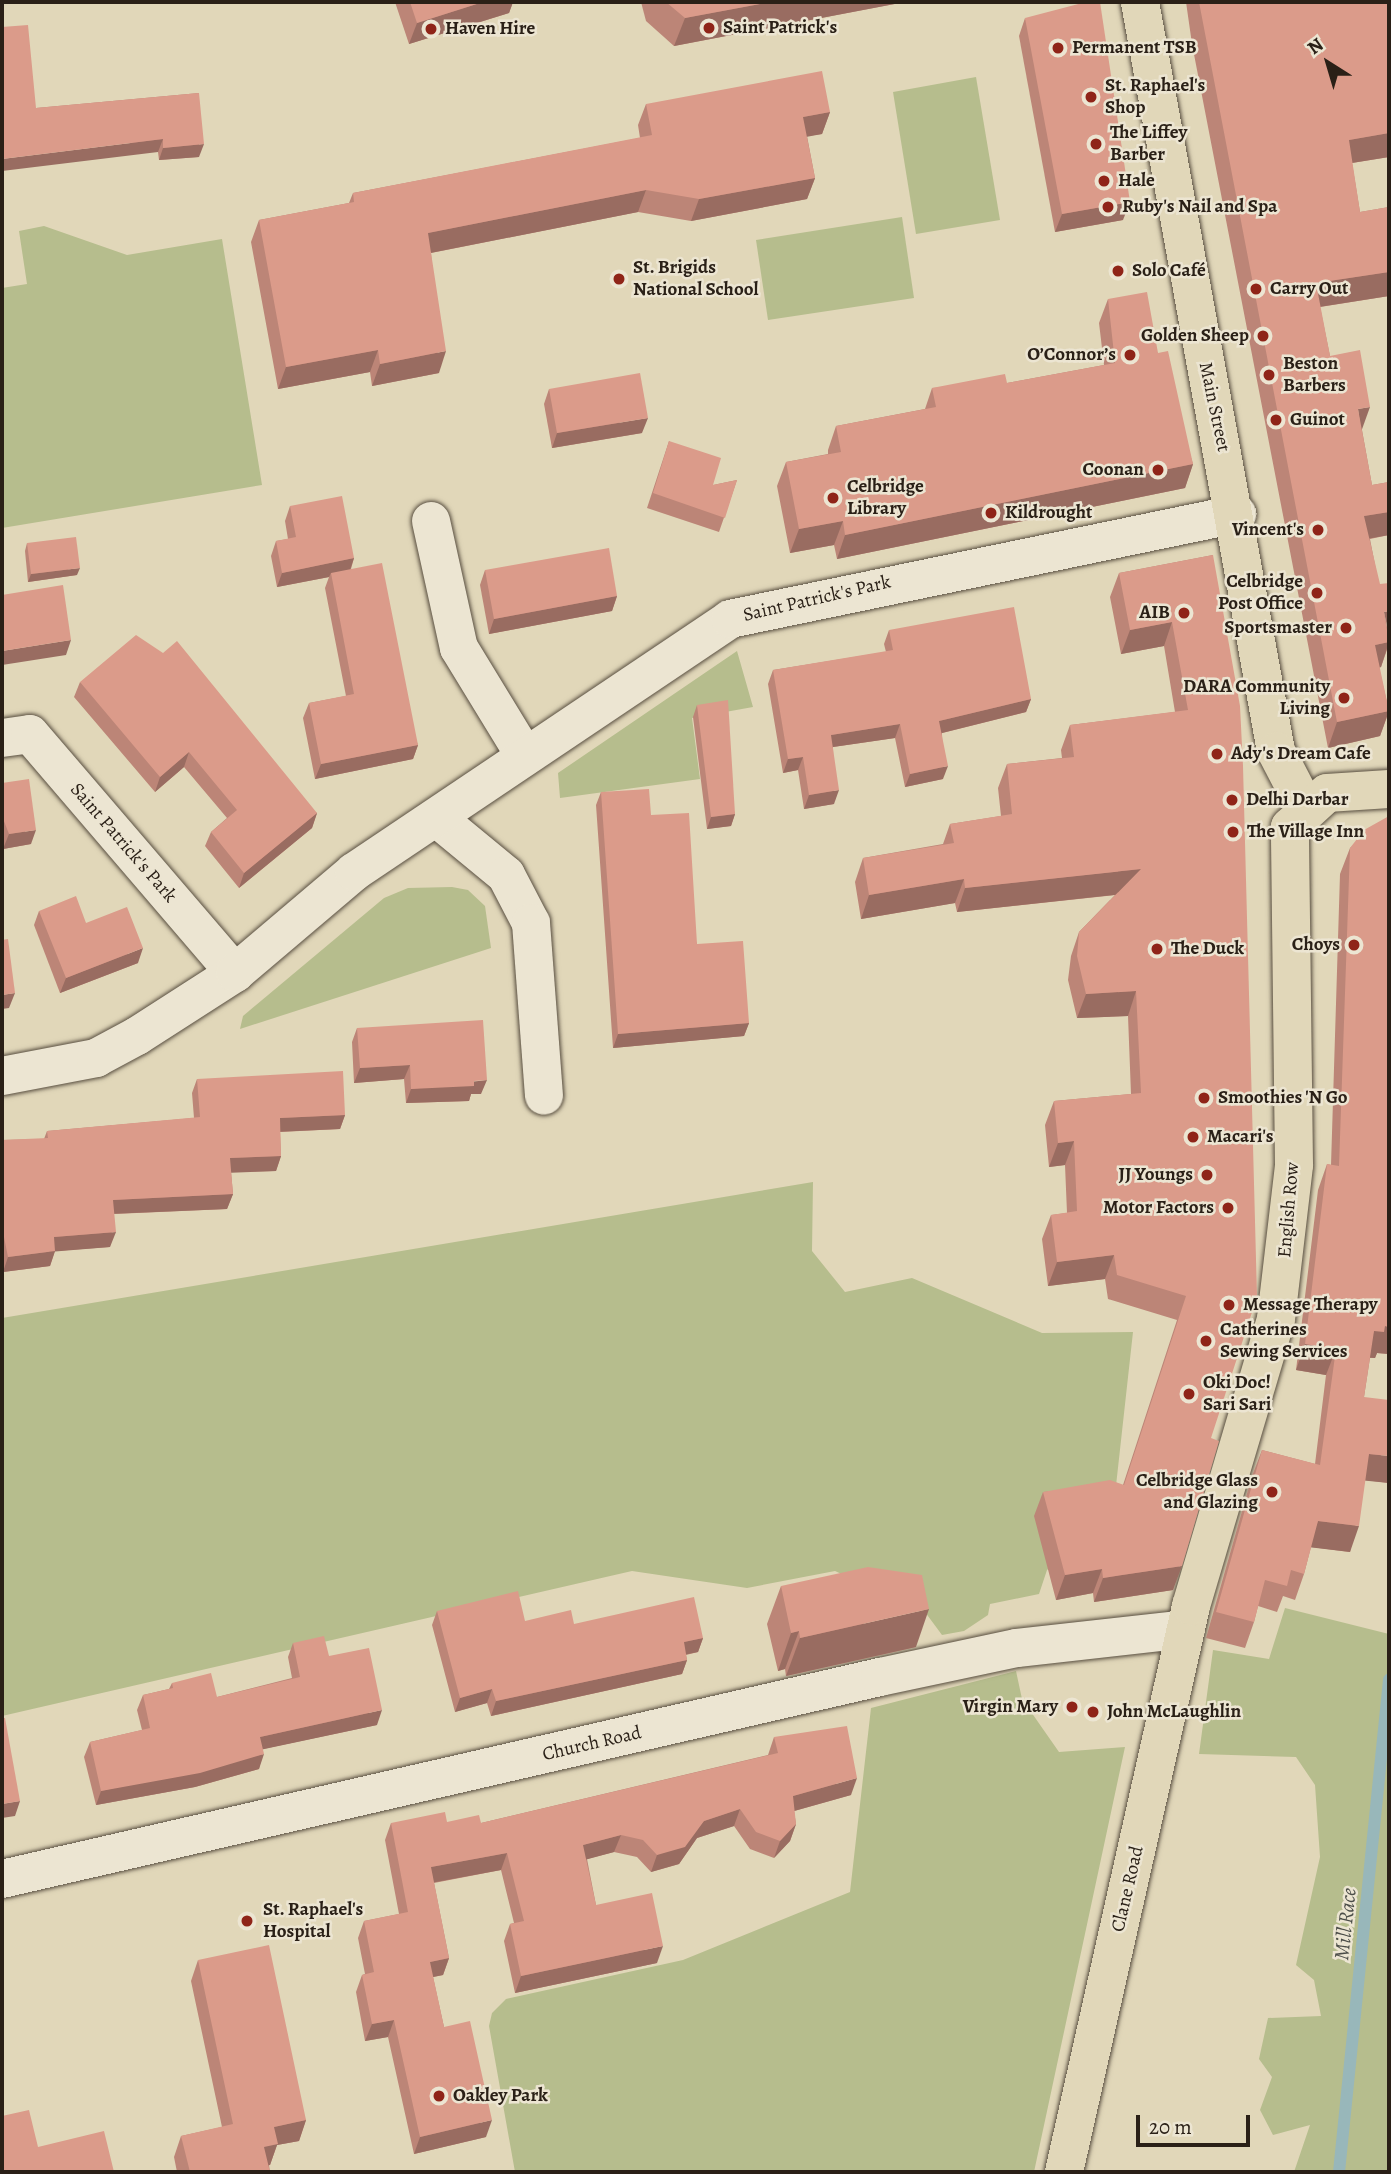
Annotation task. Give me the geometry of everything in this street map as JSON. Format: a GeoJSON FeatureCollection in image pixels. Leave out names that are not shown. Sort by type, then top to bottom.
{"type":"FeatureCollection","features":[{"type":"Feature","properties":{"kind":"main road","name":"Main Street"},"geometry":{"type":"LineString","coordinates":[[1140,2],[1237,514],[1276,751],[1305,807]]}},
{"type":"Feature","properties":{"kind":"main road"},"geometry":{"type":"LineString","coordinates":[[1305,807],[1326,793],[1389,789]]}},
{"type":"Feature","properties":{"kind":"main road","name":"English Row"},"geometry":{"type":"LineString","coordinates":[[1189,1618],[1279,1296],[1294,1165],[1286,859],[1290,828],[1305,807]]}},
{"type":"Feature","properties":{"kind":"main road","name":"Clane Road"},"geometry":{"type":"LineString","coordinates":[[1063,2172],[1189,1618]]}},
{"type":"Feature","properties":{"kind":"street","name":"Saint Patrick's Park"},"geometry":{"type":"LineString","coordinates":[[2,1076],[96,1058],[234,974],[354,872],[438,819],[525,755],[714,627],[746,613],[1237,514]]}},
{"type":"Feature","properties":{"kind":"street"},"geometry":{"type":"LineString","coordinates":[[431,522],[459,648],[525,755]]}},
{"type":"Feature","properties":{"kind":"street","name":"Saint Patrick's Park"},"geometry":{"type":"LineString","coordinates":[[2,738],[30,734],[234,974]]}},
{"type":"Feature","properties":{"kind":"street"},"geometry":{"type":"LineString","coordinates":[[438,819],[506,875],[531,923],[544,1097]]}},
{"type":"Feature","properties":{"kind":"street","name":"Church Road"},"geometry":{"type":"LineString","coordinates":[[2,1878],[880,1677],[1017,1648],[1189,1618]]}},
{"type":"Feature","properties":{"kind":"green space"},"geometry":{"type":"Polygon","coordinates":[[[976,77],[1000,220],[916,234],[893,92],[976,77]]]}},
{"type":"Feature","properties":{"kind":"green space"},"geometry":{"type":"Polygon","coordinates":[[[902,217],[914,298],[768,320],[756,240],[902,217]]]}},
{"type":"Feature","properties":{"kind":"green space"},"geometry":{"type":"Polygon","coordinates":[[[44,226],[127,255],[222,239],[262,485],[2,528],[2,288],[27,284],[19,231],[44,226]]]}},
{"type":"Feature","properties":{"kind":"green space"},"geometry":{"type":"Polygon","coordinates":[[[737,651],[753,707],[692,718],[700,779],[560,798],[558,773],[737,651]]]}},
{"type":"Feature","properties":{"kind":"green space"},"geometry":{"type":"Polygon","coordinates":[[[452,887],[468,890],[485,906],[491,948],[240,1029],[243,1016],[384,898],[408,888],[452,887]]]}},
{"type":"Feature","properties":{"kind":"green space"},"geometry":{"type":"Polygon","coordinates":[[[813,1182],[812,1251],[845,1292],[912,1278],[1042,1333],[1133,1332],[1110,1540],[1070,1551],[1047,1570],[1039,1594],[990,1604],[988,1615],[964,1631],[942,1635],[925,1612],[835,1571],[747,1588],[632,1571],[2,1716],[2,1318],[813,1182]]]}},
{"type":"Feature","properties":{"kind":"green space"},"geometry":{"type":"Polygon","coordinates":[[[1285,1608],[1389,1634],[1389,2172],[1294,2172],[1310,2125],[1273,2135],[1260,2110],[1272,2077],[1259,2059],[1268,2018],[1321,2016],[1314,1980],[1296,1965],[1320,1857],[1315,1785],[1296,1757],[1199,1754],[1213,1650],[1269,1659],[1285,1608]]]}},
{"type":"Feature","properties":{"kind":"green space"},"geometry":{"type":"Polygon","coordinates":[[[1016,1671],[1022,1699],[1059,1752],[1125,1747],[1034,2172],[515,2172],[489,2026],[492,2013],[506,1999],[683,1960],[850,1892],[871,1708],[1016,1671]]]}},
{"type":"Feature","properties":{"kind":"building"},"geometry":{"type":"Polygon","coordinates":[[[410,2],[483,2],[417,23],[410,2]]]}},
{"type":"Feature","properties":{"kind":"building"},"geometry":{"type":"Polygon","coordinates":[[[666,2],[770,2],[685,18],[666,2]]]}},
{"type":"Feature","properties":{"kind":"building"},"geometry":{"type":"Polygon","coordinates":[[[1086,2],[1100,2],[1130,202],[1062,214],[1025,18],[1086,2]]]}},
{"type":"Feature","properties":{"kind":"building"},"geometry":{"type":"Polygon","coordinates":[[[1199,2],[1389,2],[1389,133],[1349,140],[1360,212],[1389,207],[1389,272],[1316,283],[1330,356],[1360,350],[1370,407],[1358,409],[1372,485],[1389,482],[1389,512],[1364,516],[1380,584],[1389,583],[1389,611],[1384,612],[1389,642],[1375,645],[1389,711],[1337,722],[1199,2]]]}},
{"type":"Feature","properties":{"kind":"building"},"geometry":{"type":"Polygon","coordinates":[[[28,25],[36,108],[199,93],[204,144],[163,148],[163,139],[2,159],[2,27],[28,25]]]}},
{"type":"Feature","properties":{"kind":"building"},"geometry":{"type":"Polygon","coordinates":[[[822,71],[830,112],[803,117],[815,178],[699,199],[646,190],[428,233],[446,351],[380,364],[378,350],[286,367],[259,220],[354,202],[353,193],[652,135],[646,104],[822,71]]]}},
{"type":"Feature","properties":{"kind":"building"},"geometry":{"type":"Polygon","coordinates":[[[1147,292],[1158,353],[1168,351],[1193,464],[845,535],[843,521],[799,529],[786,462],[841,452],[836,426],[936,407],[932,388],[1005,374],[1007,383],[1115,363],[1108,299],[1147,292]]]}},
{"type":"Feature","properties":{"kind":"building"},"geometry":{"type":"Polygon","coordinates":[[[640,373],[648,418],[557,433],[549,389],[640,373]]]}},
{"type":"Feature","properties":{"kind":"building"},"geometry":{"type":"Polygon","coordinates":[[[669,441],[721,458],[713,485],[737,480],[725,518],[653,493],[669,441]]]}},
{"type":"Feature","properties":{"kind":"building"},"geometry":{"type":"Polygon","coordinates":[[[342,496],[354,558],[282,573],[276,541],[296,537],[290,506],[342,496]]]}},
{"type":"Feature","properties":{"kind":"building"},"geometry":{"type":"Polygon","coordinates":[[[76,537],[80,568],[31,574],[27,543],[76,537]]]}},
{"type":"Feature","properties":{"kind":"building"},"geometry":{"type":"Polygon","coordinates":[[[609,548],[617,596],[494,619],[485,570],[609,548]]]}},
{"type":"Feature","properties":{"kind":"building"},"geometry":{"type":"Polygon","coordinates":[[[1213,555],[1240,706],[1257,1297],[1211,1438],[1219,1441],[1182,1566],[1103,1578],[1102,1569],[1065,1575],[1043,1492],[1110,1480],[1124,1485],[1186,1296],[1117,1275],[1114,1255],[1057,1262],[1051,1215],[1077,1211],[1074,1141],[1058,1143],[1054,1101],[1141,1093],[1136,991],[1086,994],[1077,956],[1079,932],[1141,869],[965,888],[964,879],[869,895],[863,858],[954,843],[950,824],[1012,814],[1007,764],[1074,757],[1070,725],[1188,710],[1172,622],[1130,630],[1119,573],[1213,555]]]}},
{"type":"Feature","properties":{"kind":"building"},"geometry":{"type":"Polygon","coordinates":[[[382,563],[418,745],[321,764],[309,703],[354,694],[331,573],[382,563]]]}},
{"type":"Feature","properties":{"kind":"building"},"geometry":{"type":"Polygon","coordinates":[[[63,585],[71,640],[2,651],[2,595],[63,585]]]}},
{"type":"Feature","properties":{"kind":"building"},"geometry":{"type":"Polygon","coordinates":[[[1014,607],[1031,699],[939,721],[948,766],[910,774],[900,724],[831,735],[839,790],[809,795],[803,757],[788,759],[773,670],[893,650],[889,630],[1014,607]]]}},
{"type":"Feature","properties":{"kind":"building"},"geometry":{"type":"Polygon","coordinates":[[[136,635],[163,653],[177,641],[317,813],[244,873],[211,832],[237,810],[189,752],[160,777],[80,682],[136,635]]]}},
{"type":"Feature","properties":{"kind":"building"},"geometry":{"type":"Polygon","coordinates":[[[728,700],[735,814],[711,817],[697,705],[728,700]]]}},
{"type":"Feature","properties":{"kind":"building"},"geometry":{"type":"Polygon","coordinates":[[[29,779],[36,830],[9,834],[2,816],[2,783],[29,779]]]}},
{"type":"Feature","properties":{"kind":"building"},"geometry":{"type":"Polygon","coordinates":[[[649,789],[651,815],[689,813],[697,944],[743,941],[749,1023],[618,1034],[601,792],[649,789]]]}},
{"type":"Feature","properties":{"kind":"building"},"geometry":{"type":"Polygon","coordinates":[[[1389,816],[1389,1327],[1385,1326],[1384,1332],[1374,1331],[1364,1397],[1389,1400],[1389,1456],[1369,1454],[1359,1526],[1318,1521],[1304,1574],[1291,1570],[1287,1586],[1265,1580],[1254,1622],[1216,1612],[1262,1450],[1320,1465],[1336,1349],[1305,1344],[1327,1164],[1339,1166],[1350,848],[1364,830],[1389,816]]]}},
{"type":"Feature","properties":{"kind":"building"},"geometry":{"type":"Polygon","coordinates":[[[76,896],[86,923],[127,907],[143,948],[66,978],[39,911],[76,896]]]}},
{"type":"Feature","properties":{"kind":"building"},"geometry":{"type":"Polygon","coordinates":[[[8,939],[15,993],[2,995],[2,940],[8,939]]]}},
{"type":"Feature","properties":{"kind":"building"},"geometry":{"type":"Polygon","coordinates":[[[483,1020],[487,1080],[474,1081],[474,1086],[411,1089],[410,1065],[360,1068],[357,1028],[483,1020]]]}},
{"type":"Feature","properties":{"kind":"building"},"geometry":{"type":"Polygon","coordinates":[[[343,1071],[345,1115],[280,1118],[281,1156],[230,1158],[233,1194],[113,1200],[116,1232],[54,1237],[55,1251],[8,1257],[2,1227],[2,1140],[48,1138],[47,1131],[200,1117],[197,1079],[343,1071]]]}},
{"type":"Feature","properties":{"kind":"building"},"geometry":{"type":"Polygon","coordinates":[[[868,1567],[922,1575],[929,1609],[800,1638],[799,1631],[791,1633],[781,1586],[868,1567]]]}},
{"type":"Feature","properties":{"kind":"building"},"geometry":{"type":"Polygon","coordinates":[[[518,1591],[525,1621],[571,1610],[574,1624],[694,1597],[703,1638],[684,1642],[687,1660],[496,1701],[492,1689],[460,1698],[437,1611],[518,1591]]]}},
{"type":"Feature","properties":{"kind":"building"},"geometry":{"type":"Polygon","coordinates":[[[324,1636],[329,1656],[369,1648],[382,1710],[260,1737],[264,1754],[200,1773],[101,1791],[90,1742],[150,1728],[143,1695],[173,1688],[172,1683],[211,1673],[217,1697],[300,1677],[293,1643],[324,1636]]]}},
{"type":"Feature","properties":{"kind":"building"},"geometry":{"type":"Polygon","coordinates":[[[2,1718],[5,1718],[20,1801],[2,1804],[2,1718]]]}},
{"type":"Feature","properties":{"kind":"building"},"geometry":{"type":"Polygon","coordinates":[[[847,1726],[857,1778],[793,1796],[796,1824],[780,1841],[756,1832],[740,1809],[704,1821],[685,1847],[657,1855],[643,1840],[621,1835],[583,1845],[596,1905],[652,1893],[663,1946],[521,1976],[510,1924],[524,1921],[507,1853],[431,1867],[449,1958],[430,1962],[444,2027],[470,2021],[492,2120],[420,2137],[394,2020],[372,2024],[362,1975],[374,1972],[364,1921],[408,1912],[391,1823],[445,1812],[447,1822],[479,1815],[481,1823],[778,1753],[774,1737],[847,1726]]]}},
{"type":"Feature","properties":{"kind":"building"},"geometry":{"type":"Polygon","coordinates":[[[269,1945],[306,2120],[274,2127],[278,2144],[264,2147],[270,2172],[190,2172],[181,2136],[233,2124],[198,1960],[269,1945]]]}},
{"type":"Feature","properties":{"kind":"building"},"geometry":{"type":"Polygon","coordinates":[[[29,2110],[38,2147],[104,2131],[114,2172],[2,2172],[2,2116],[29,2110]]]}},
{"type":"Feature","properties":{"kind":"waterway","name":"Mill Race"},"geometry":{"type":"LineString","coordinates":[[1339,2172],[1389,1680]]}},
{"type":"Feature","properties":{"kind":"place","name":"Saint Patrick's"},"geometry":{"type":"Point","coordinates":[709,28]}},
{"type":"Feature","properties":{"kind":"place","name":"Haven Hire"},"geometry":{"type":"Point","coordinates":[431,29]}},
{"type":"Feature","properties":{"kind":"place","name":"Permanent TSB"},"geometry":{"type":"Point","coordinates":[1058,48]}},
{"type":"Feature","properties":{"kind":"place","name":"St. Raphael's Shop"},"geometry":{"type":"Point","coordinates":[1091,97]}},
{"type":"Feature","properties":{"kind":"place","name":"The Liffey Barber"},"geometry":{"type":"Point","coordinates":[1096,144]}},
{"type":"Feature","properties":{"kind":"place","name":"Hale"},"geometry":{"type":"Point","coordinates":[1104,181]}},
{"type":"Feature","properties":{"kind":"place","name":"Ruby's Nail and Spa"},"geometry":{"type":"Point","coordinates":[1108,207]}},
{"type":"Feature","properties":{"kind":"place","name":"Solo Café"},"geometry":{"type":"Point","coordinates":[1118,271]}},
{"type":"Feature","properties":{"kind":"place","name":"St. Brigids National School"},"geometry":{"type":"Point","coordinates":[619,279]}},
{"type":"Feature","properties":{"kind":"place","name":"Carry Out"},"geometry":{"type":"Point","coordinates":[1256,289]}},
{"type":"Feature","properties":{"kind":"place","name":"Golden Sheep"},"geometry":{"type":"Point","coordinates":[1263,336]}},
{"type":"Feature","properties":{"kind":"place","name":"O’Connor’s"},"geometry":{"type":"Point","coordinates":[1130,355]}},
{"type":"Feature","properties":{"kind":"place","name":"Beston Barbers"},"geometry":{"type":"Point","coordinates":[1269,375]}},
{"type":"Feature","properties":{"kind":"place","name":"Guinot"},"geometry":{"type":"Point","coordinates":[1276,420]}},
{"type":"Feature","properties":{"kind":"place","name":"Coonan"},"geometry":{"type":"Point","coordinates":[1158,470]}},
{"type":"Feature","properties":{"kind":"place","name":"Celbridge Library"},"geometry":{"type":"Point","coordinates":[833,498]}},
{"type":"Feature","properties":{"kind":"place","name":"Kildrought"},"geometry":{"type":"Point","coordinates":[991,513]}},
{"type":"Feature","properties":{"kind":"place","name":"Vincent's"},"geometry":{"type":"Point","coordinates":[1318,530]}},
{"type":"Feature","properties":{"kind":"place","name":"Celbridge Post Office"},"geometry":{"type":"Point","coordinates":[1317,593]}},
{"type":"Feature","properties":{"kind":"place","name":"AIB"},"geometry":{"type":"Point","coordinates":[1184,613]}},
{"type":"Feature","properties":{"kind":"place","name":"Sportsmaster"},"geometry":{"type":"Point","coordinates":[1346,628]}},
{"type":"Feature","properties":{"kind":"place","name":"DARA Community Living"},"geometry":{"type":"Point","coordinates":[1344,698]}},
{"type":"Feature","properties":{"kind":"place","name":"Ady's Dream Cafe"},"geometry":{"type":"Point","coordinates":[1217,754]}},
{"type":"Feature","properties":{"kind":"place","name":"Delhi Darbar"},"geometry":{"type":"Point","coordinates":[1232,800]}},
{"type":"Feature","properties":{"kind":"place","name":"The Village Inn"},"geometry":{"type":"Point","coordinates":[1233,832]}},
{"type":"Feature","properties":{"kind":"place","name":"Choys"},"geometry":{"type":"Point","coordinates":[1354,945]}},
{"type":"Feature","properties":{"kind":"place","name":"The Duck"},"geometry":{"type":"Point","coordinates":[1157,949]}},
{"type":"Feature","properties":{"kind":"place","name":"Smoothies 'N Go"},"geometry":{"type":"Point","coordinates":[1204,1098]}},
{"type":"Feature","properties":{"kind":"place","name":"Macari's"},"geometry":{"type":"Point","coordinates":[1193,1137]}},
{"type":"Feature","properties":{"kind":"place","name":"JJ Youngs"},"geometry":{"type":"Point","coordinates":[1207,1175]}},
{"type":"Feature","properties":{"kind":"place","name":"Motor Factors"},"geometry":{"type":"Point","coordinates":[1228,1208]}},
{"type":"Feature","properties":{"kind":"place","name":"Message Therapy"},"geometry":{"type":"Point","coordinates":[1229,1305]}},
{"type":"Feature","properties":{"kind":"place","name":"Catherines Sewing Services"},"geometry":{"type":"Point","coordinates":[1206,1341]}},
{"type":"Feature","properties":{"kind":"place","name":"Oki Doc! Sari Sari"},"geometry":{"type":"Point","coordinates":[1189,1394]}},
{"type":"Feature","properties":{"kind":"place","name":"Celbridge Glass and Glazing"},"geometry":{"type":"Point","coordinates":[1272,1492]}},
{"type":"Feature","properties":{"kind":"place","name":"Virgin Mary"},"geometry":{"type":"Point","coordinates":[1072,1707]}},
{"type":"Feature","properties":{"kind":"place","name":"John McLaughlin"},"geometry":{"type":"Point","coordinates":[1093,1712]}},
{"type":"Feature","properties":{"kind":"place","name":"St. Raphael's Hospital"},"geometry":{"type":"Point","coordinates":[247,1921]}},
{"type":"Feature","properties":{"kind":"place","name":"Oakley Park"},"geometry":{"type":"Point","coordinates":[439,2096]}}]}
